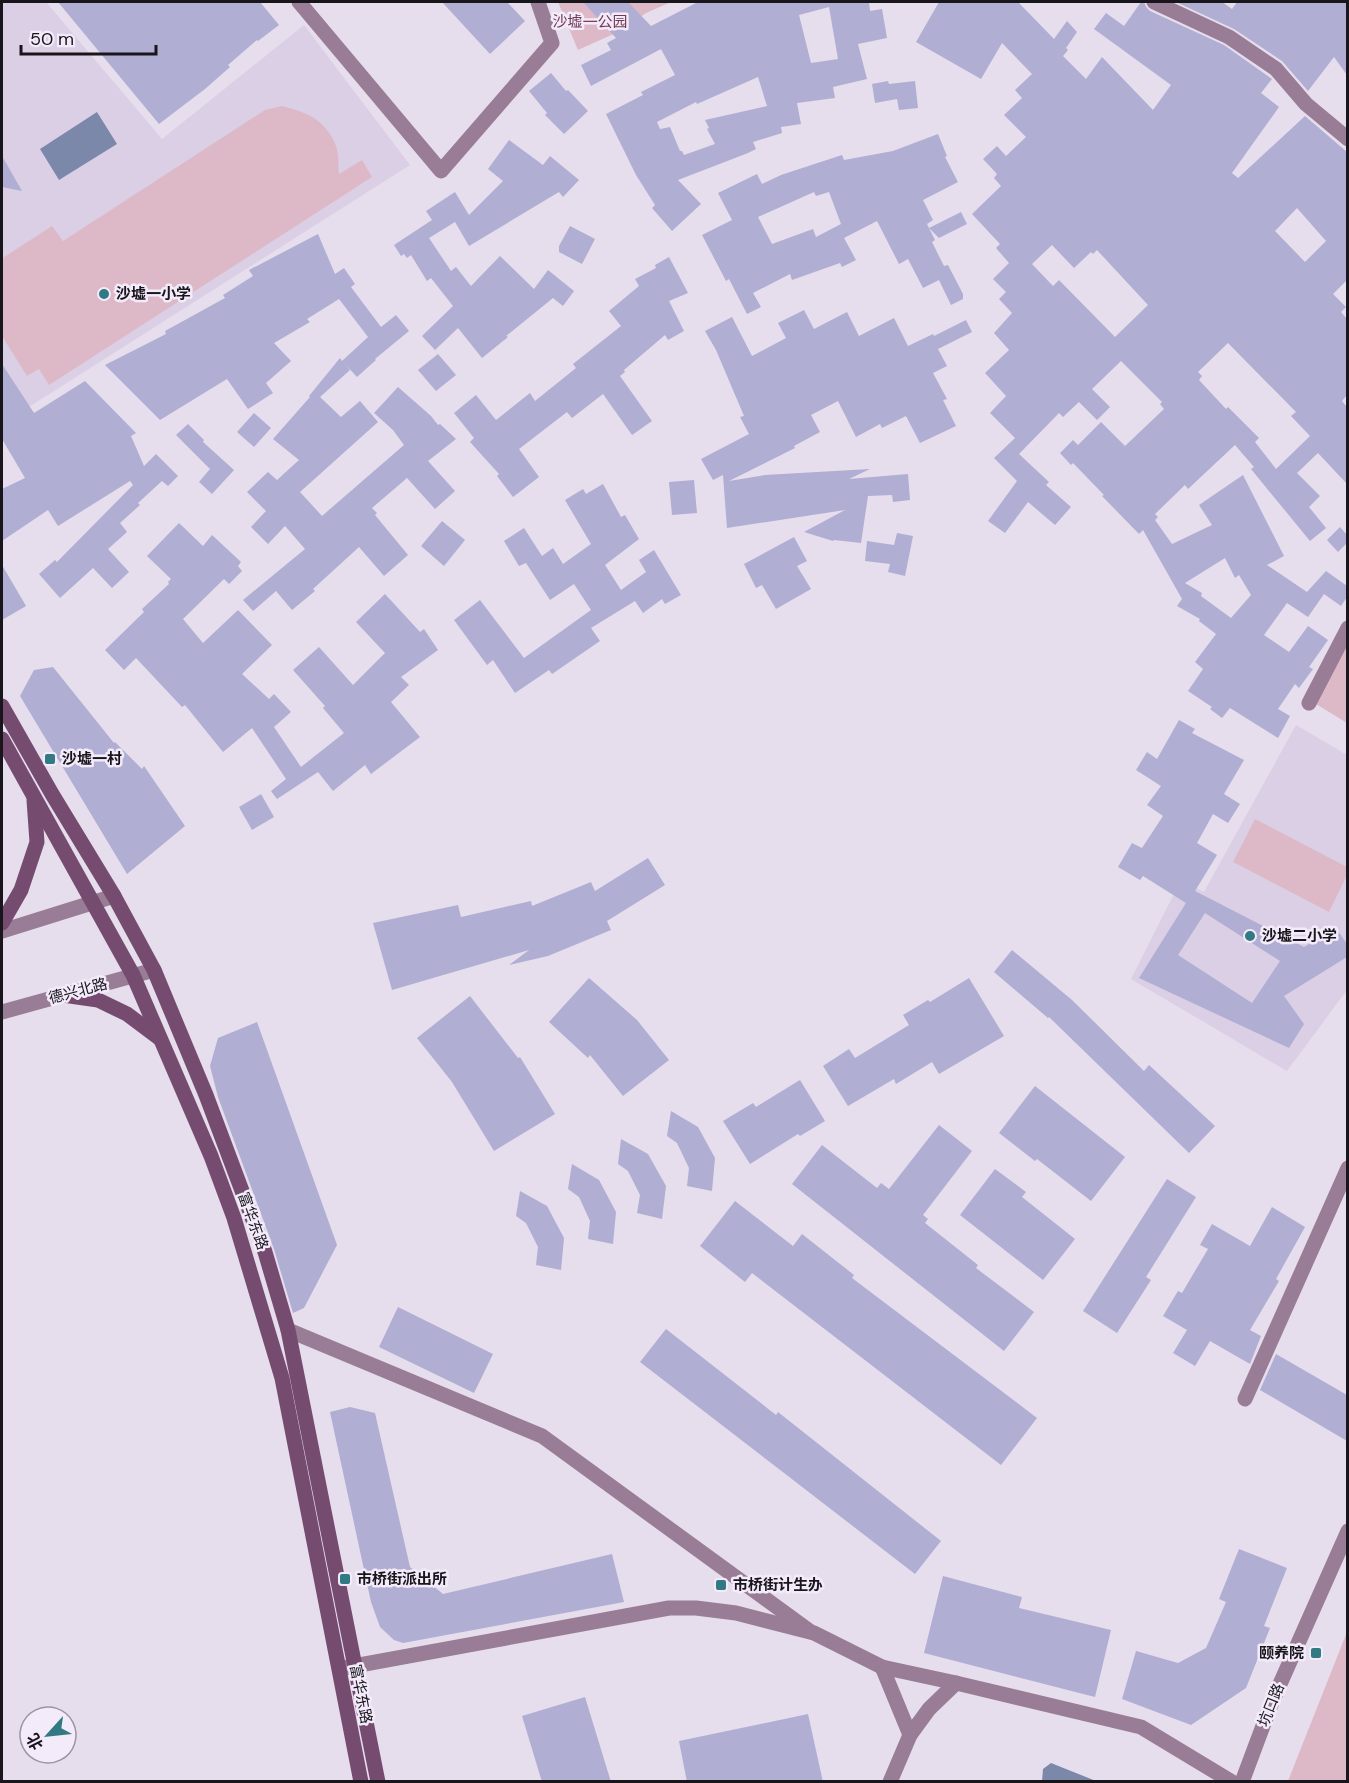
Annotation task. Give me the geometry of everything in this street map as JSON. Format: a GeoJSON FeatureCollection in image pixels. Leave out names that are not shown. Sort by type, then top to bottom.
{"type":"FeatureCollection","features":[{"type":"Feature","properties":{"kind":"main road","name":"富华东路"},"geometry":{"type":"LineString","coordinates":[[2,706],[114,896],[154,970],[194,1065],[265,1252],[288,1330],[378,1782]]}},
{"type":"Feature","properties":{"kind":"main road","name":"富华东路"},"geometry":{"type":"LineString","coordinates":[[2,739],[134,975],[234,1218],[279,1367],[361,1782]]}},
{"type":"Feature","properties":{"kind":"main road"},"geometry":{"type":"LineString","coordinates":[[2,923],[21,890],[37,843],[34,794]]}},
{"type":"Feature","properties":{"kind":"main road"},"geometry":{"type":"LineString","coordinates":[[63,995],[98,1000],[127,1014],[161,1040]]}},
{"type":"Feature","properties":{"kind":"street"},"geometry":{"type":"LineString","coordinates":[[299,2],[441,171],[552,43],[538,2]]}},
{"type":"Feature","properties":{"kind":"street"},"geometry":{"type":"LineString","coordinates":[[1154,2],[1229,37],[1276,69],[1306,104],[1347,139]]}},
{"type":"Feature","properties":{"kind":"street"},"geometry":{"type":"LineString","coordinates":[[1309,703],[1347,628]]}},
{"type":"Feature","properties":{"kind":"street"},"geometry":{"type":"LineString","coordinates":[[2,931],[114,896]]}},
{"type":"Feature","properties":{"kind":"street","name":"德兴北路"},"geometry":{"type":"LineString","coordinates":[[2,1012],[154,970]]}},
{"type":"Feature","properties":{"kind":"street"},"geometry":{"type":"LineString","coordinates":[[1245,1399],[1347,1168]]}},
{"type":"Feature","properties":{"kind":"street"},"geometry":{"type":"LineString","coordinates":[[288,1330],[542,1436],[814,1634],[882,1667],[1141,1727],[1232,1782]]}},
{"type":"Feature","properties":{"kind":"street","name":"坑口路"},"geometry":{"type":"LineString","coordinates":[[1242,1782],[1272,1702],[1347,1531]]}},
{"type":"Feature","properties":{"kind":"street"},"geometry":{"type":"LineString","coordinates":[[339,1668],[669,1608],[696,1608],[736,1613],[814,1634]]}},
{"type":"Feature","properties":{"kind":"street"},"geometry":{"type":"LineString","coordinates":[[882,1667],[910,1735]]}},
{"type":"Feature","properties":{"kind":"street"},"geometry":{"type":"LineString","coordinates":[[890,1782],[910,1735],[929,1709],[956,1683]]}},
{"type":"Feature","properties":{"kind":"shaded area","name":"沙墟一小学"},"geometry":{"type":"Polygon","coordinates":[[[2,2],[46,2],[162,139],[304,25],[410,165],[2,424],[2,2]]]}},
{"type":"Feature","properties":{"kind":"shaded area","name":"沙墟二小学"},"geometry":{"type":"Polygon","coordinates":[[[1296,725],[1347,755],[1347,990],[1287,1071],[1131,979],[1181,880],[1204,892],[1296,725]]]}},
{"type":"Feature","properties":{"kind":"green space","name":"沙墟一公园"},"geometry":{"type":"Polygon","coordinates":[[[558,2],[671,2],[646,13],[618,32],[578,50],[558,2]]]}},
{"type":"Feature","properties":{"kind":"green space"},"geometry":{"type":"Polygon","coordinates":[[[282,106],[307,114],[327,130],[337,149],[339,174],[362,160],[372,177],[49,385],[39,369],[27,376],[2,336],[2,261],[4,257],[52,226],[63,241],[265,110],[282,106]]]}},
{"type":"Feature","properties":{"kind":"green space"},"geometry":{"type":"Polygon","coordinates":[[[1347,644],[1347,723],[1316,704],[1347,644]]]}},
{"type":"Feature","properties":{"kind":"green space"},"geometry":{"type":"Polygon","coordinates":[[[1255,819],[1347,867],[1347,875],[1329,912],[1233,862],[1255,819]]]}},
{"type":"Feature","properties":{"kind":"green space"},"geometry":{"type":"Polygon","coordinates":[[[1347,1632],[1347,1781],[1288,1781],[1347,1632]]]}},
{"type":"Feature","properties":{"kind":"water"},"geometry":{"type":"Polygon","coordinates":[[[97,112],[117,144],[59,180],[40,149],[97,112]]]}},
{"type":"Feature","properties":{"kind":"water"},"geometry":{"type":"Polygon","coordinates":[[[1051,1763],[1096,1781],[1042,1781],[1043,1769],[1051,1763]]]}},
{"type":"Feature","properties":{"kind":"building"},"geometry":{"type":"Polygon","coordinates":[[[58,2],[260,2],[279,25],[257,40],[205,89],[159,124],[58,2]]]}},
{"type":"Feature","properties":{"kind":"building"},"geometry":{"type":"Polygon","coordinates":[[[442,2],[507,2],[525,21],[490,54],[442,2]]]}},
{"type":"Feature","properties":{"kind":"building"},"geometry":{"type":"Polygon","coordinates":[[[583,2],[628,2],[651,26],[698,2],[869,2],[870,11],[882,9],[887,38],[858,44],[867,79],[833,87],[835,98],[797,103],[801,124],[781,127],[782,133],[753,142],[756,149],[678,180],[701,204],[672,231],[652,208],[655,205],[636,175],[606,114],[643,95],[641,92],[675,75],[661,49],[591,86],[581,65],[611,50],[607,43],[616,38],[583,2]],[[829,7],[799,15],[811,63],[838,59],[829,7]],[[758,77],[697,104],[696,102],[657,122],[660,129],[670,127],[684,155],[715,144],[705,120],[767,106],[758,77]]]}},
{"type":"Feature","properties":{"kind":"building"},"geometry":{"type":"Polygon","coordinates":[[[939,2],[1018,2],[1054,39],[1067,21],[1077,32],[1063,56],[1086,79],[1102,57],[1153,110],[1171,85],[1094,29],[1106,13],[1124,26],[1141,2],[1144,2],[1150,11],[1224,45],[1272,79],[1261,93],[1279,107],[1232,173],[1238,178],[1305,116],[1347,152],[1347,280],[1333,294],[1346,307],[1341,312],[1347,319],[1347,395],[1342,401],[1347,407],[1347,484],[1318,453],[1297,473],[1320,496],[1309,507],[1326,528],[1310,541],[1251,469],[1254,467],[1235,445],[1188,489],[1185,485],[1155,514],[1158,517],[1155,520],[1172,544],[1212,525],[1199,505],[1243,475],[1284,556],[1267,565],[1307,592],[1326,571],[1347,586],[1347,597],[1341,606],[1324,594],[1308,617],[1287,603],[1264,635],[1289,652],[1308,626],[1328,640],[1309,667],[1313,669],[1299,688],[1295,684],[1278,709],[1290,716],[1278,738],[1230,708],[1222,718],[1210,709],[1212,707],[1188,691],[1203,669],[1195,662],[1216,634],[1199,621],[1200,619],[1177,606],[1182,599],[1143,530],[1139,534],[1073,463],[1071,465],[1060,453],[1073,440],[1078,445],[1101,422],[1125,446],[1164,409],[1160,404],[1162,402],[1121,361],[1092,389],[1110,407],[1097,420],[1079,402],[1063,417],[1059,413],[1019,454],[1049,482],[1046,485],[1071,507],[1055,525],[1028,502],[1005,533],[988,521],[1017,481],[994,458],[1015,438],[990,413],[1006,396],[985,373],[1009,350],[994,333],[1012,313],[999,299],[1006,292],[993,279],[1009,263],[996,248],[1000,244],[972,214],[1001,186],[994,178],[997,174],[983,159],[997,146],[1006,156],[1026,137],[1004,115],[1022,98],[1015,90],[1032,74],[1002,43],[981,79],[916,42],[939,2]],[[1297,208],[1275,231],[1305,262],[1326,241],[1297,208]],[[1052,245],[1032,264],[1053,286],[1059,280],[1115,337],[1148,305],[1097,250],[1093,254],[1091,252],[1074,268],[1052,245]],[[1228,343],[1198,372],[1202,376],[1199,380],[1226,409],[1228,407],[1259,438],[1255,442],[1276,469],[1310,436],[1291,416],[1296,412],[1228,343]],[[1225,558],[1185,583],[1202,593],[1201,596],[1231,618],[1251,595],[1239,575],[1235,578],[1225,558]]]}},
{"type":"Feature","properties":{"kind":"building"},"geometry":{"type":"Polygon","coordinates":[[[1176,2],[1222,2],[1232,9],[1237,2],[1347,2],[1347,75],[1334,57],[1308,91],[1282,61],[1234,29],[1176,2]]]}},
{"type":"Feature","properties":{"kind":"building"},"geometry":{"type":"Polygon","coordinates":[[[551,73],[566,91],[568,90],[588,111],[564,134],[545,115],[547,113],[529,91],[551,73]]]}},
{"type":"Feature","properties":{"kind":"building"},"geometry":{"type":"Polygon","coordinates":[[[888,81],[889,84],[915,81],[918,108],[899,110],[897,99],[875,103],[872,84],[888,81]]]}},
{"type":"Feature","properties":{"kind":"building"},"geometry":{"type":"Polygon","coordinates":[[[938,134],[947,156],[945,157],[958,182],[923,200],[933,220],[927,224],[935,240],[932,242],[944,266],[948,265],[963,294],[963,299],[951,305],[939,280],[923,288],[908,259],[899,264],[877,221],[844,238],[856,260],[842,267],[840,263],[792,280],[790,274],[753,293],[761,307],[747,314],[729,279],[726,281],[702,235],[732,220],[718,193],[757,174],[762,184],[781,175],[842,155],[844,160],[893,151],[938,134]],[[814,192],[758,217],[772,244],[813,229],[816,237],[841,224],[829,192],[816,196],[814,192]]]}},
{"type":"Feature","properties":{"kind":"building"},"geometry":{"type":"Polygon","coordinates":[[[509,140],[543,165],[550,156],[579,180],[563,197],[559,192],[469,246],[455,222],[429,238],[451,271],[456,267],[471,286],[500,256],[534,289],[548,270],[574,291],[563,306],[553,298],[482,358],[458,328],[435,350],[422,336],[453,306],[431,278],[427,281],[411,255],[407,258],[404,254],[401,256],[394,245],[432,220],[426,211],[455,192],[469,215],[503,181],[488,169],[509,140]]]}},
{"type":"Feature","properties":{"kind":"building"},"geometry":{"type":"Polygon","coordinates":[[[2,156],[22,191],[2,187],[2,156]]]}},
{"type":"Feature","properties":{"kind":"building"},"geometry":{"type":"Polygon","coordinates":[[[961,212],[967,224],[939,238],[929,228],[961,212]]]}},
{"type":"Feature","properties":{"kind":"building"},"geometry":{"type":"Polygon","coordinates":[[[570,226],[595,239],[582,264],[559,252],[559,246],[570,226]]]}},
{"type":"Feature","properties":{"kind":"building"},"geometry":{"type":"Polygon","coordinates":[[[318,234],[335,274],[344,268],[355,284],[351,287],[381,327],[396,315],[409,331],[357,377],[344,363],[350,370],[320,397],[341,417],[360,401],[378,422],[300,492],[322,516],[404,445],[393,430],[374,413],[398,387],[456,439],[428,461],[455,491],[435,509],[407,478],[372,508],[377,513],[375,515],[408,555],[384,576],[359,547],[313,589],[315,591],[292,610],[276,591],[253,611],[243,600],[305,549],[285,526],[268,544],[251,527],[266,511],[247,492],[268,472],[277,480],[299,460],[273,439],[340,358],[342,361],[368,337],[339,299],[307,319],[310,322],[274,343],[291,361],[266,383],[273,393],[248,409],[227,379],[160,420],[105,365],[166,334],[165,331],[225,298],[223,295],[253,276],[249,270],[318,234]]]}},
{"type":"Feature","properties":{"kind":"building"},"geometry":{"type":"Polygon","coordinates":[[[669,257],[688,293],[669,301],[684,331],[668,340],[665,335],[620,376],[652,421],[632,435],[603,394],[572,418],[567,412],[519,449],[539,477],[513,497],[497,476],[499,474],[470,442],[474,438],[454,413],[476,395],[496,420],[530,393],[535,401],[576,368],[573,364],[621,326],[609,311],[639,286],[635,279],[656,268],[655,265],[669,257]]]}},
{"type":"Feature","properties":{"kind":"building"},"geometry":{"type":"Polygon","coordinates":[[[804,310],[814,329],[847,312],[859,336],[894,318],[908,346],[966,320],[972,332],[938,349],[947,366],[933,373],[947,399],[943,400],[956,426],[920,443],[906,416],[882,428],[880,424],[856,437],[838,401],[811,415],[820,432],[794,446],[795,448],[729,481],[765,475],[870,469],[849,479],[908,474],[910,500],[893,502],[892,495],[868,496],[861,543],[833,541],[804,532],[845,510],[727,528],[723,475],[713,480],[701,459],[749,434],[740,417],[744,416],[716,350],[705,331],[732,317],[752,356],[786,338],[778,323],[804,310]]]}},
{"type":"Feature","properties":{"kind":"building"},"geometry":{"type":"Polygon","coordinates":[[[438,354],[456,375],[436,391],[418,370],[438,354]]]}},
{"type":"Feature","properties":{"kind":"building"},"geometry":{"type":"Polygon","coordinates":[[[2,364],[34,413],[85,381],[136,433],[131,436],[144,466],[156,454],[178,476],[168,486],[162,481],[120,523],[127,532],[108,549],[129,572],[112,588],[93,568],[60,598],[39,574],[55,560],[57,562],[133,485],[130,481],[58,526],[48,510],[2,541],[2,489],[25,478],[2,439],[2,364]]]}},
{"type":"Feature","properties":{"kind":"building"},"geometry":{"type":"Polygon","coordinates":[[[254,413],[271,428],[254,447],[237,432],[254,413]]]}},
{"type":"Feature","properties":{"kind":"building"},"geometry":{"type":"Polygon","coordinates":[[[188,424],[204,440],[203,442],[234,470],[212,494],[199,482],[210,469],[176,435],[188,424]]]}},
{"type":"Feature","properties":{"kind":"building"},"geometry":{"type":"Polygon","coordinates":[[[694,480],[697,513],[672,515],[669,482],[694,480]]]}},
{"type":"Feature","properties":{"kind":"building"},"geometry":{"type":"Polygon","coordinates":[[[603,484],[621,517],[625,515],[639,539],[605,565],[621,590],[646,572],[639,560],[654,550],[681,595],[665,604],[662,599],[643,613],[635,601],[591,628],[600,641],[552,674],[549,670],[515,693],[493,660],[487,665],[454,620],[480,600],[524,658],[591,610],[574,584],[550,600],[526,563],[519,566],[504,541],[524,528],[542,556],[553,548],[563,564],[591,544],[565,500],[583,489],[586,494],[603,484]]]}},
{"type":"Feature","properties":{"kind":"building"},"geometry":{"type":"Polygon","coordinates":[[[442,521],[465,540],[444,566],[421,546],[442,521]]]}},
{"type":"Feature","properties":{"kind":"building"},"geometry":{"type":"Polygon","coordinates":[[[179,523],[203,546],[212,535],[241,562],[238,566],[242,571],[229,584],[224,579],[183,619],[203,643],[238,610],[272,645],[242,674],[269,699],[274,694],[291,712],[274,727],[301,767],[344,733],[323,708],[325,706],[293,670],[319,647],[353,685],[385,653],[356,622],[385,594],[420,632],[424,629],[438,650],[401,677],[409,685],[391,702],[420,737],[371,774],[365,765],[333,791],[318,772],[277,799],[271,791],[286,779],[252,728],[223,752],[185,705],[182,707],[136,658],[124,670],[105,650],[144,612],[142,609],[169,584],[171,579],[147,556],[179,523]]]}},
{"type":"Feature","properties":{"kind":"building"},"geometry":{"type":"Polygon","coordinates":[[[1340,527],[1347,535],[1347,543],[1338,552],[1327,540],[1340,527]]]}},
{"type":"Feature","properties":{"kind":"building"},"geometry":{"type":"Polygon","coordinates":[[[897,533],[913,536],[905,576],[888,572],[890,564],[865,561],[867,541],[894,545],[897,533]]]}},
{"type":"Feature","properties":{"kind":"building"},"geometry":{"type":"Polygon","coordinates":[[[794,537],[807,561],[797,566],[811,589],[776,609],[762,585],[756,588],[744,564],[794,537]]]}},
{"type":"Feature","properties":{"kind":"building"},"geometry":{"type":"Polygon","coordinates":[[[2,565],[26,606],[2,620],[2,565]]]}},
{"type":"Feature","properties":{"kind":"building"},"geometry":{"type":"Polygon","coordinates":[[[53,667],[114,743],[142,769],[144,766],[185,826],[127,874],[20,696],[34,670],[53,667]]]}},
{"type":"Feature","properties":{"kind":"building"},"geometry":{"type":"Polygon","coordinates":[[[1179,720],[1195,729],[1192,733],[1244,760],[1224,794],[1240,804],[1228,823],[1213,814],[1197,843],[1217,855],[1195,891],[1304,947],[1336,928],[1347,944],[1347,957],[1284,996],[1304,1024],[1289,1048],[1139,978],[1186,903],[1143,876],[1140,880],[1118,867],[1132,843],[1142,848],[1163,816],[1147,805],[1161,786],[1136,770],[1147,752],[1157,759],[1179,720]],[[1205,913],[1178,955],[1252,1003],[1280,961],[1205,913]]]}},
{"type":"Feature","properties":{"kind":"building"},"geometry":{"type":"Polygon","coordinates":[[[261,794],[274,817],[252,830],[239,807],[261,794]]]}},
{"type":"Feature","properties":{"kind":"building"},"geometry":{"type":"Polygon","coordinates":[[[648,858],[665,885],[607,921],[611,930],[548,956],[509,965],[529,950],[392,990],[373,923],[458,905],[461,917],[531,901],[532,906],[591,882],[595,891],[648,858]]]}},
{"type":"Feature","properties":{"kind":"building"},"geometry":{"type":"Polygon","coordinates":[[[1012,950],[1072,1000],[1144,1071],[1149,1065],[1215,1126],[1189,1153],[1049,1017],[994,972],[1012,950]]]}},
{"type":"Feature","properties":{"kind":"building"},"geometry":{"type":"Polygon","coordinates":[[[589,978],[637,1020],[669,1060],[623,1096],[590,1055],[588,1058],[549,1022],[589,978]]]}},
{"type":"Feature","properties":{"kind":"building"},"geometry":{"type":"Polygon","coordinates":[[[969,978],[1004,1036],[939,1074],[932,1062],[896,1084],[894,1079],[848,1106],[823,1066],[849,1049],[855,1058],[909,1025],[903,1015],[928,1000],[930,1002],[969,978]]]}},
{"type":"Feature","properties":{"kind":"building"},"geometry":{"type":"Polygon","coordinates":[[[470,996],[518,1058],[520,1057],[555,1114],[494,1151],[452,1082],[417,1038],[470,996]]]}},
{"type":"Feature","properties":{"kind":"building"},"geometry":{"type":"Polygon","coordinates":[[[257,1022],[337,1245],[304,1308],[293,1313],[274,1249],[218,1097],[210,1066],[218,1038],[257,1022]]]}},
{"type":"Feature","properties":{"kind":"building"},"geometry":{"type":"Polygon","coordinates":[[[800,1080],[825,1121],[800,1136],[798,1134],[750,1164],[723,1121],[753,1103],[756,1107],[800,1080]]]}},
{"type":"Feature","properties":{"kind":"building"},"geometry":{"type":"Polygon","coordinates":[[[1035,1086],[1125,1157],[1091,1201],[999,1133],[1035,1086]]]}},
{"type":"Feature","properties":{"kind":"building"},"geometry":{"type":"Polygon","coordinates":[[[671,1111],[698,1127],[715,1158],[712,1191],[687,1186],[689,1168],[677,1143],[667,1136],[671,1111]]]}},
{"type":"Feature","properties":{"kind":"building"},"geometry":{"type":"Polygon","coordinates":[[[939,1125],[972,1151],[923,1215],[928,1219],[925,1223],[978,1265],[976,1268],[1034,1312],[1004,1351],[792,1184],[822,1145],[877,1188],[881,1183],[889,1189],[939,1125]]]}},
{"type":"Feature","properties":{"kind":"building"},"geometry":{"type":"Polygon","coordinates":[[[621,1139],[648,1154],[666,1186],[662,1219],[637,1213],[640,1195],[628,1171],[618,1164],[621,1139]]]}},
{"type":"Feature","properties":{"kind":"building"},"geometry":{"type":"Polygon","coordinates":[[[572,1164],[599,1180],[616,1212],[613,1244],[588,1239],[590,1221],[579,1197],[568,1189],[572,1164]]]}},
{"type":"Feature","properties":{"kind":"building"},"geometry":{"type":"Polygon","coordinates":[[[995,1169],[1026,1192],[1022,1197],[1075,1239],[1043,1280],[960,1215],[995,1169]]]}},
{"type":"Feature","properties":{"kind":"building"},"geometry":{"type":"Polygon","coordinates":[[[1167,1179],[1196,1197],[1146,1277],[1151,1280],[1117,1333],[1083,1311],[1167,1179]]]}},
{"type":"Feature","properties":{"kind":"building"},"geometry":{"type":"Polygon","coordinates":[[[520,1191],[547,1206],[564,1238],[561,1270],[536,1265],[538,1247],[526,1223],[516,1216],[520,1191]]]}},
{"type":"Feature","properties":{"kind":"building"},"geometry":{"type":"Polygon","coordinates":[[[735,1201],[793,1246],[802,1234],[854,1275],[852,1278],[1037,1418],[1001,1465],[752,1273],[745,1282],[700,1246],[735,1201]]]}},
{"type":"Feature","properties":{"kind":"building"},"geometry":{"type":"Polygon","coordinates":[[[1272,1207],[1305,1227],[1276,1279],[1279,1281],[1250,1330],[1261,1336],[1250,1364],[1210,1341],[1195,1366],[1173,1353],[1187,1330],[1163,1316],[1178,1291],[1182,1293],[1208,1249],[1200,1245],[1212,1224],[1250,1246],[1272,1207]]]}},
{"type":"Feature","properties":{"kind":"building"},"geometry":{"type":"Polygon","coordinates":[[[398,1307],[493,1354],[474,1393],[379,1347],[398,1307]]]}},
{"type":"Feature","properties":{"kind":"building"},"geometry":{"type":"Polygon","coordinates":[[[666,1329],[776,1415],[778,1412],[941,1541],[915,1574],[640,1362],[666,1329]]]}},
{"type":"Feature","properties":{"kind":"building"},"geometry":{"type":"Polygon","coordinates":[[[1276,1354],[1347,1395],[1347,1441],[1260,1390],[1276,1354]]]}},
{"type":"Feature","properties":{"kind":"building"},"geometry":{"type":"Polygon","coordinates":[[[350,1407],[375,1413],[410,1567],[443,1594],[612,1554],[624,1602],[403,1643],[394,1640],[380,1627],[371,1602],[330,1412],[350,1407]]]}},
{"type":"Feature","properties":{"kind":"building"},"geometry":{"type":"Polygon","coordinates":[[[1239,1549],[1287,1568],[1264,1626],[1270,1628],[1246,1688],[1191,1725],[1122,1699],[1136,1651],[1178,1663],[1206,1648],[1226,1602],[1219,1599],[1239,1549]]]}},
{"type":"Feature","properties":{"kind":"building"},"geometry":{"type":"Polygon","coordinates":[[[943,1576],[1022,1597],[1019,1608],[1111,1630],[1095,1697],[924,1653],[943,1576]]]}},
{"type":"Feature","properties":{"kind":"building"},"geometry":{"type":"Polygon","coordinates":[[[585,1697],[611,1782],[542,1782],[522,1716],[585,1697]]]}},
{"type":"Feature","properties":{"kind":"building"},"geometry":{"type":"Polygon","coordinates":[[[808,1714],[823,1782],[687,1782],[679,1741],[808,1714]]]}},
{"type":"Feature","properties":{"kind":"place","name":"沙墟一小学"},"geometry":{"type":"Point","coordinates":[104,294]}},
{"type":"Feature","properties":{"kind":"place","name":"沙墟一村"},"geometry":{"type":"Point","coordinates":[50,759]}},
{"type":"Feature","properties":{"kind":"place","name":"沙墟二小学"},"geometry":{"type":"Point","coordinates":[1250,936]}},
{"type":"Feature","properties":{"kind":"place","name":"市桥街派出所"},"geometry":{"type":"Point","coordinates":[345,1579]}},
{"type":"Feature","properties":{"kind":"place","name":"市桥街计生办"},"geometry":{"type":"Point","coordinates":[721,1585]}},
{"type":"Feature","properties":{"kind":"place","name":"颐养院"},"geometry":{"type":"Point","coordinates":[1316,1653]}}]}
